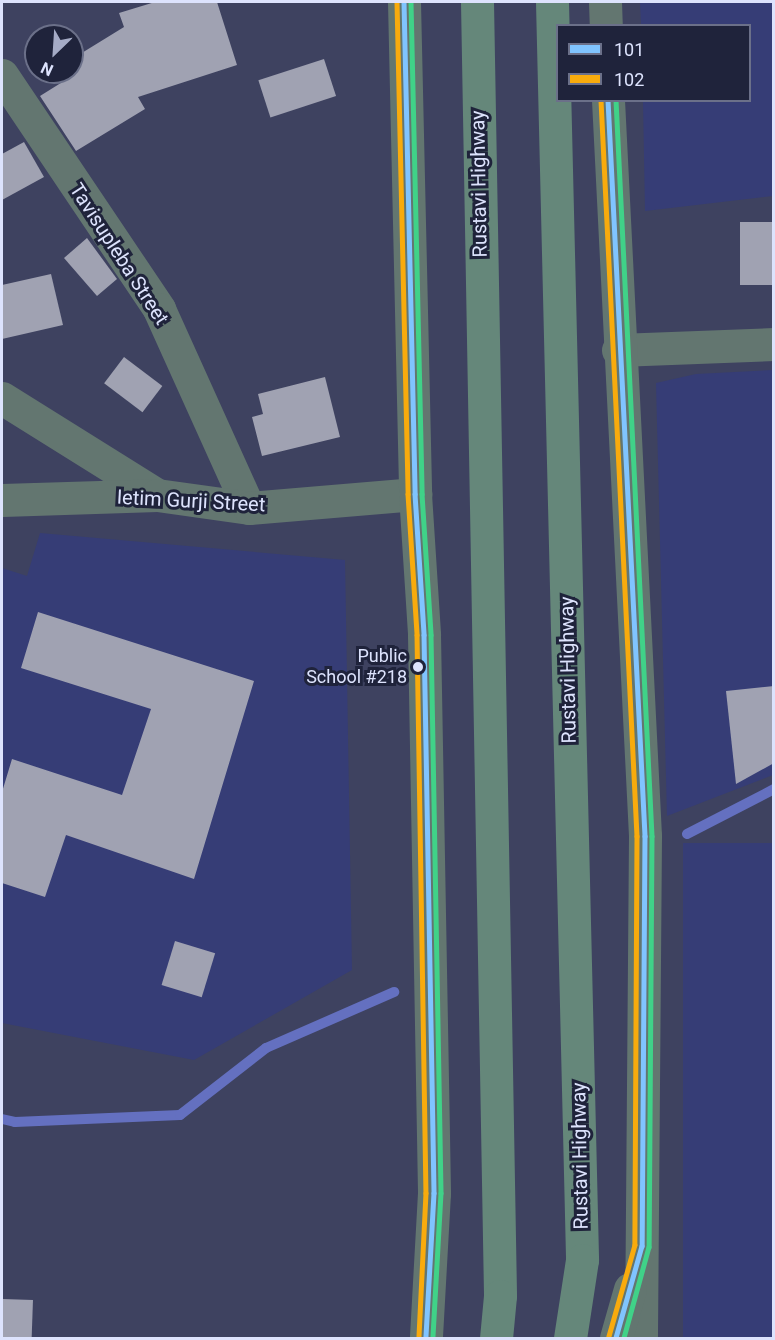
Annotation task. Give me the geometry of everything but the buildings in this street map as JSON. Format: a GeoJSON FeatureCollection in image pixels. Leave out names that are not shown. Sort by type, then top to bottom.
{"type":"FeatureCollection","features":[{"type":"Feature","properties":{"kind":"highway","name":"Rustavi Highway"},"geometry":{"type":"LineString","coordinates":[[477,2],[500,1296],[496,1338]]}},
{"type":"Feature","properties":{"kind":"highway","name":"Rustavi Highway"},"geometry":{"type":"LineString","coordinates":[[552,2],[582,1260],[570,1338]]}},
{"type":"Feature","properties":{"kind":"street"},"geometry":{"type":"LineString","coordinates":[[404,2],[415,494],[424,635],[433,1181],[426,1338]]}},
{"type":"Feature","properties":{"kind":"street"},"geometry":{"type":"LineString","coordinates":[[605,2],[606,24]]}},
{"type":"Feature","properties":{"kind":"street","name":"Tavisupleba Street"},"geometry":{"type":"LineString","coordinates":[[2,75],[159,309],[249,508]]}},
{"type":"Feature","properties":{"kind":"street"},"geometry":{"type":"LineString","coordinates":[[608,102],[618,350],[645,836],[641,1338]]}},
{"type":"Feature","properties":{"kind":"street"},"geometry":{"type":"LineString","coordinates":[[618,350],[774,344]]}},
{"type":"Feature","properties":{"kind":"street"},"geometry":{"type":"LineString","coordinates":[[2,398],[157,495]]}},
{"type":"Feature","properties":{"kind":"street","name":"Ietim Gurji Street"},"geometry":{"type":"LineString","coordinates":[[2,500],[157,495],[249,508],[415,494]]}},
{"type":"Feature","properties":{"kind":"street"},"geometry":{"type":"LineString","coordinates":[[616,1338],[642,1246]]}},
{"type":"Feature","properties":{"kind":"shaded area"},"geometry":{"type":"Polygon","coordinates":[[[640,2],[773,2],[773,196],[645,211],[643,102],[751,102],[751,24],[641,24],[640,2]]]}},
{"type":"Feature","properties":{"kind":"shaded area"},"geometry":{"type":"Polygon","coordinates":[[[773,370],[773,775],[667,816],[656,383],[696,374],[773,370]]]}},
{"type":"Feature","properties":{"kind":"shaded area","name":"Public School #218"},"geometry":{"type":"Polygon","coordinates":[[[40,533],[345,560],[352,970],[194,1060],[2,1023],[2,568],[27,576],[40,533]]]}},
{"type":"Feature","properties":{"kind":"shaded area"},"geometry":{"type":"Polygon","coordinates":[[[683,843],[773,843],[773,1338],[683,1338],[683,843]]]}},
{"type":"Feature","properties":{"kind":"waterway"},"geometry":{"type":"LineString","coordinates":[[687,834],[774,789]]}},
{"type":"Feature","properties":{"kind":"waterway"},"geometry":{"type":"LineString","coordinates":[[2,1119],[15,1122],[180,1115],[266,1048],[394,992]]}},
{"type":"Feature","properties":{"kind":"transit line","name":"102"},"geometry":{"type":"LineString","coordinates":[[397,2],[408,494],[417,635],[426,1193],[419,1338]]}},
{"type":"Feature","properties":{"kind":"transit line","name":"101"},"geometry":{"type":"LineString","coordinates":[[404,2],[415,494],[424,635],[434,1193],[426,1338]]}},
{"type":"Feature","properties":{"kind":"transit line"},"geometry":{"type":"LineString","coordinates":[[411,2],[422,494],[431,635],[441,1193],[433,1338]]}},
{"type":"Feature","properties":{"kind":"transit line","name":"102"},"geometry":{"type":"LineString","coordinates":[[601,102],[637,836],[635,1245],[609,1336]]}},
{"type":"Feature","properties":{"kind":"transit line","name":"101"},"geometry":{"type":"LineString","coordinates":[[608,102],[645,836],[642,1246],[616,1338]]}},
{"type":"Feature","properties":{"kind":"transit line"},"geometry":{"type":"LineString","coordinates":[[616,102],[652,836],[649,1247],[624,1338]]}},
{"type":"Feature","properties":{"kind":"place","name":"Public School #218"},"geometry":{"type":"Point","coordinates":[418,667]}}]}
